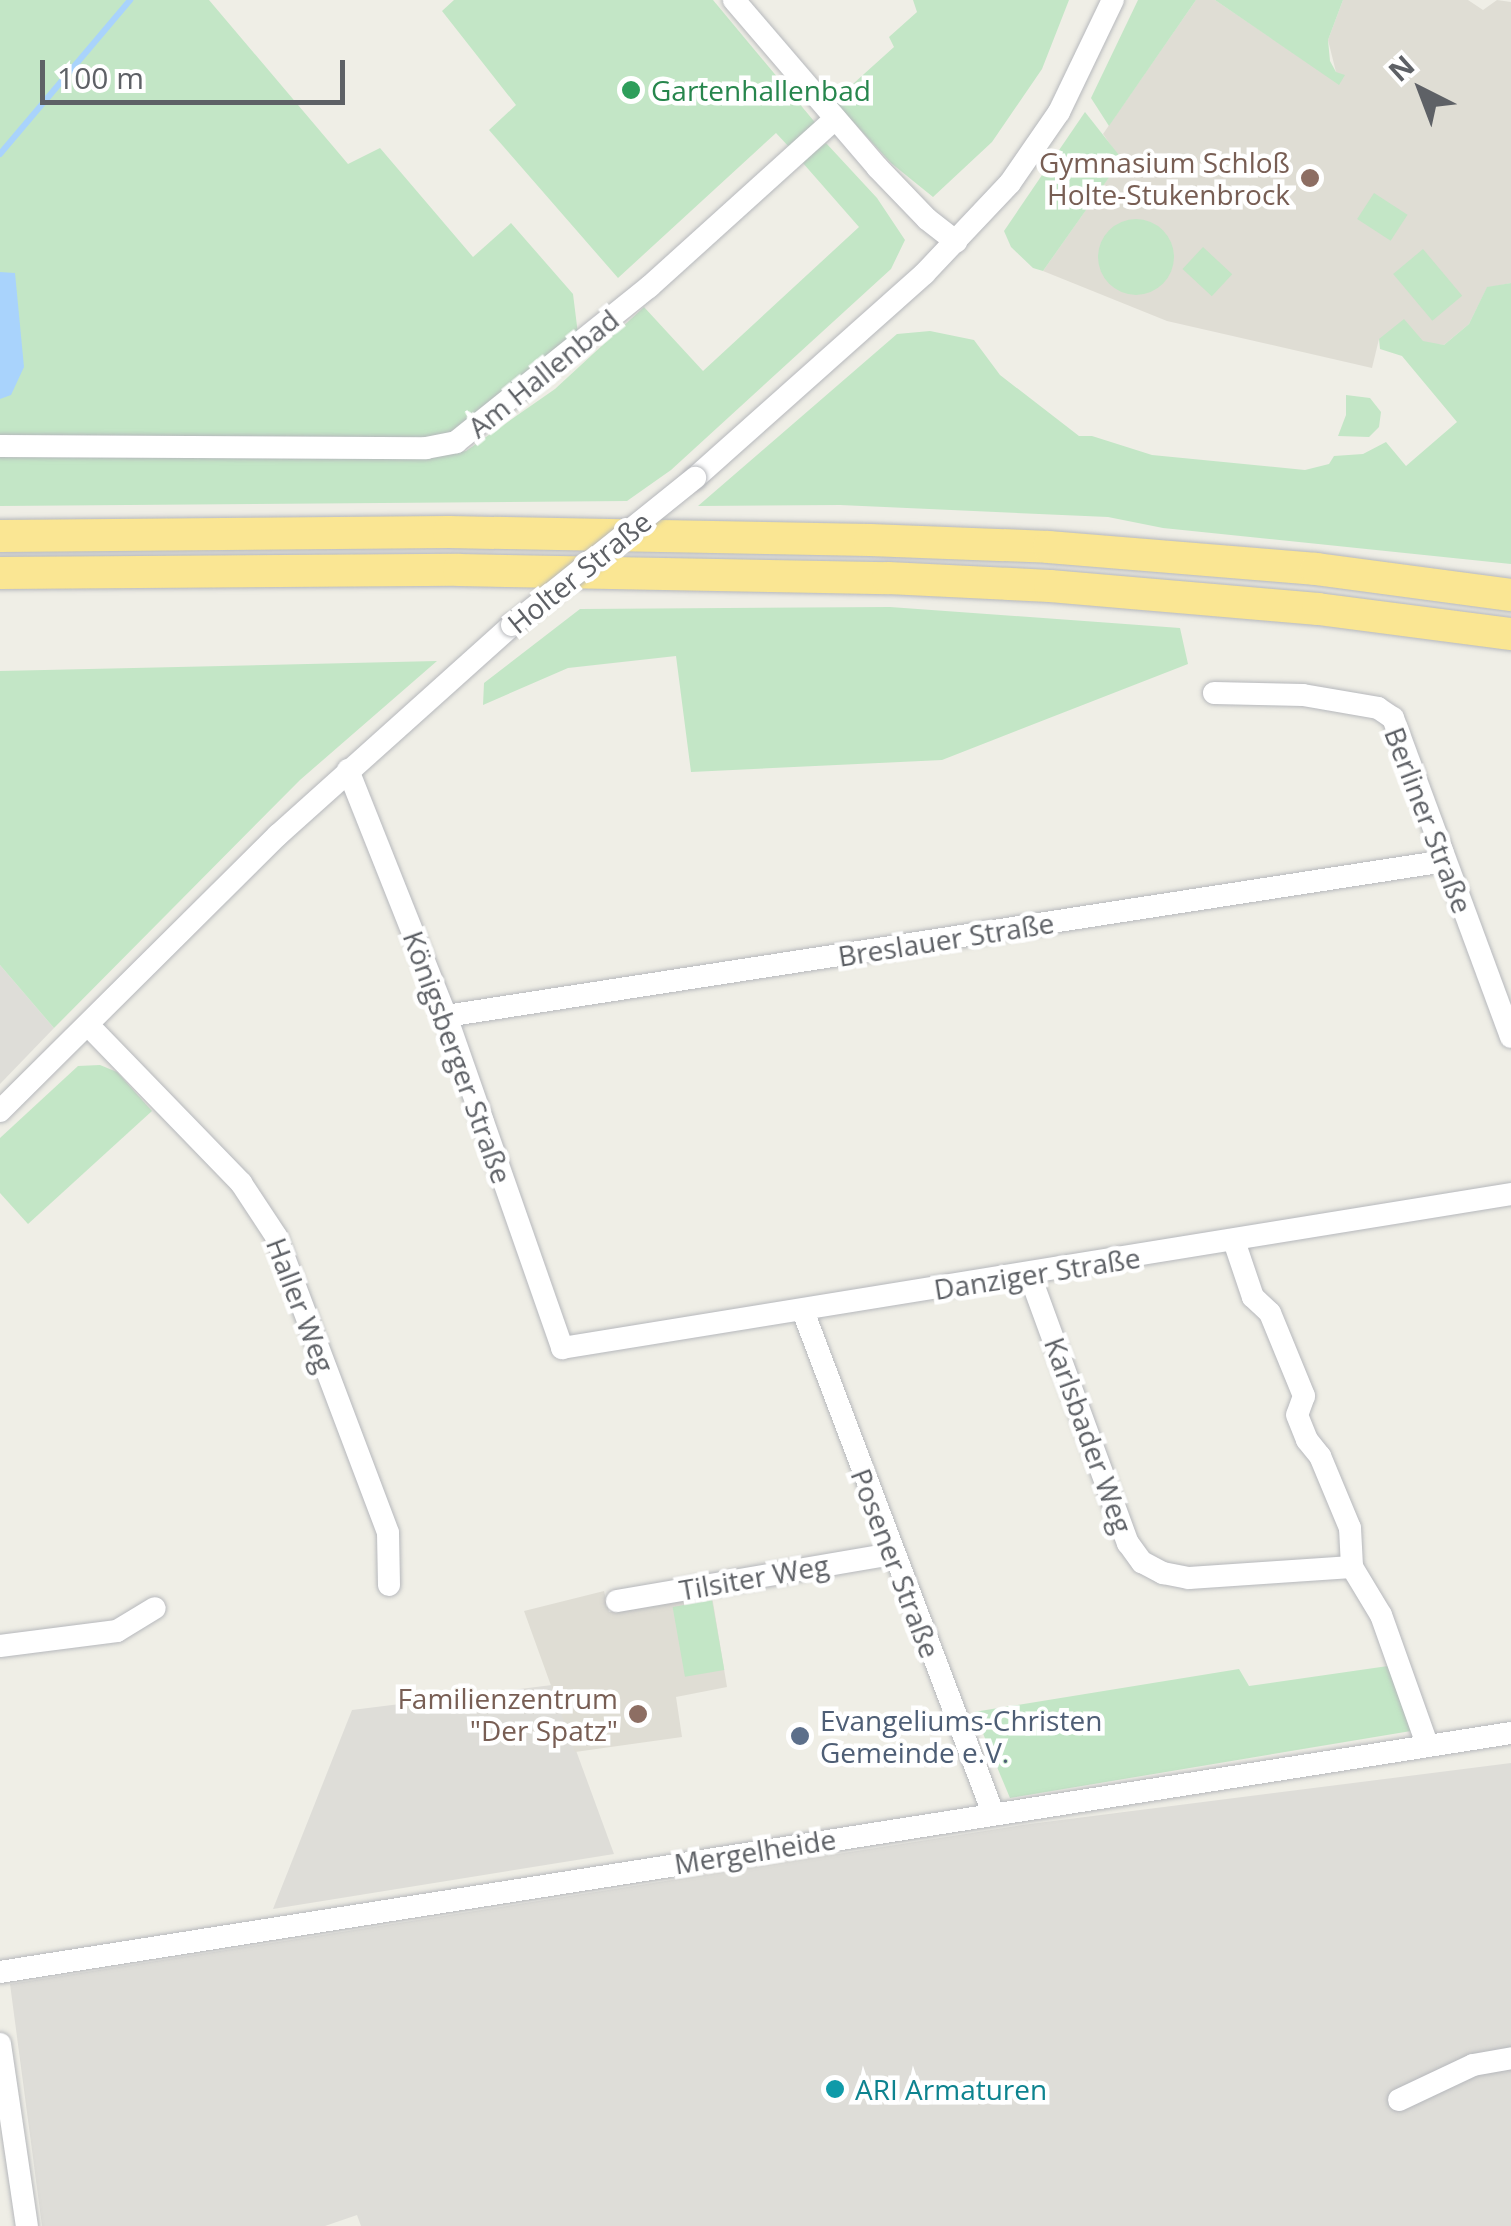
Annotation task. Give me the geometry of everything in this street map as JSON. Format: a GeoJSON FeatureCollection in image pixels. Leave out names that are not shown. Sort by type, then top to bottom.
{"type":"FeatureCollection","features":[{"type":"Feature","properties":{"kind":"highway"},"geometry":{"type":"LineString","coordinates":[[0,536],[449,532],[930,542],[1316,569],[1511,596]]}},
{"type":"Feature","properties":{"kind":"highway"},"geometry":{"type":"LineString","coordinates":[[0,573],[459,570],[888,578],[1050,586],[1280,605],[1511,634]]}},
{"type":"Feature","properties":{"kind":"street"},"geometry":{"type":"LineString","coordinates":[[734,0],[927,220],[956,242]]}},
{"type":"Feature","properties":{"kind":"street","name":"Holter Straße"},"geometry":{"type":"LineString","coordinates":[[0,1112],[348,770],[512,626],[696,478],[956,242],[1010,182],[1059,112],[1113,0]]}},
{"type":"Feature","properties":{"kind":"street","name":"Am Hallenbad"},"geometry":{"type":"LineString","coordinates":[[0,446],[426,448],[456,442],[649,287],[835,119]]}},
{"type":"Feature","properties":{"kind":"street","name":"Berliner Straße"},"geometry":{"type":"LineString","coordinates":[[1214,694],[1303,695],[1378,708],[1394,718],[1511,1037]]}},
{"type":"Feature","properties":{"kind":"street","name":"Königsberger Straße"},"geometry":{"type":"LineString","coordinates":[[348,770],[446,1016],[562,1348]]}},
{"type":"Feature","properties":{"kind":"street","name":"Breslauer Straße"},"geometry":{"type":"LineString","coordinates":[[446,1016],[1446,861]]}},
{"type":"Feature","properties":{"kind":"street","name":"Haller Weg"},"geometry":{"type":"LineString","coordinates":[[89,1026],[241,1183],[276,1236],[388,1533],[389,1584]]}},
{"type":"Feature","properties":{"kind":"street","name":"Danziger Straße"},"geometry":{"type":"LineString","coordinates":[[562,1348],[1511,1194]]}},
{"type":"Feature","properties":{"kind":"street"},"geometry":{"type":"LineString","coordinates":[[1234,1241],[1253,1296],[1270,1312],[1304,1396],[1298,1415],[1350,1528],[1352,1567],[1381,1615],[1427,1744]]}},
{"type":"Feature","properties":{"kind":"street","name":"Karlsbader Weg"},"geometry":{"type":"LineString","coordinates":[[1029,1274],[1128,1543],[1142,1562],[1163,1573],[1189,1578],[1352,1567]]}},
{"type":"Feature","properties":{"kind":"street","name":"Posener Straße"},"geometry":{"type":"LineString","coordinates":[[803,1311],[993,1813]]}},
{"type":"Feature","properties":{"kind":"street","name":"Tilsiter Weg"},"geometry":{"type":"LineString","coordinates":[[617,1600],[892,1554]]}},
{"type":"Feature","properties":{"kind":"street"},"geometry":{"type":"LineString","coordinates":[[0,1646],[118,1630],[155,1608]]}},
{"type":"Feature","properties":{"kind":"street","name":"Mergelheide"},"geometry":{"type":"LineString","coordinates":[[0,1972],[1427,1744],[1511,1734]]}},
{"type":"Feature","properties":{"kind":"street"},"geometry":{"type":"LineString","coordinates":[[279,1927],[282,1951]]}},
{"type":"Feature","properties":{"kind":"street"},"geometry":{"type":"LineString","coordinates":[[0,2044],[27,2226]]}},
{"type":"Feature","properties":{"kind":"street"},"geometry":{"type":"LineString","coordinates":[[1399,2100],[1473,2065],[1511,2058]]}},
{"type":"Feature","properties":{"kind":"shaded area","name":"Gymnasium Schloß Holte-Stukenbrock"},"geometry":{"type":"Polygon","coordinates":[[[1196,0],[1215,0],[1339,84],[1328,40],[1343,0],[1468,0],[1483,10],[1497,0],[1511,2],[1511,283],[1487,288],[1469,324],[1444,345],[1379,339],[1372,368],[1167,321],[1043,271],[1121,160],[1103,134],[1196,0]]]}},
{"type":"Feature","properties":{"kind":"shaded area"},"geometry":{"type":"Polygon","coordinates":[[[0,965],[54,1028],[0,1084],[0,965]]]}},
{"type":"Feature","properties":{"kind":"shaded area"},"geometry":{"type":"Polygon","coordinates":[[[604,1591],[609,1612],[712,1596],[727,1687],[676,1697],[682,1737],[575,1752],[524,1611],[604,1591]]]}},
{"type":"Feature","properties":{"kind":"shaded area"},"geometry":{"type":"Polygon","coordinates":[[[552,1685],[614,1854],[273,1909],[352,1710],[552,1685]]]}},
{"type":"Feature","properties":{"kind":"shaded area"},"geometry":{"type":"Polygon","coordinates":[[[1511,1763],[1511,2226],[361,2226],[357,2215],[325,2226],[42,2226],[10,1984],[1022,1825],[1511,1763]]]}},
{"type":"Feature","properties":{"kind":"green space"},"geometry":{"type":"Polygon","coordinates":[[[0,0],[209,0],[348,164],[380,148],[473,257],[511,223],[573,294],[578,334],[451,436],[422,442],[0,437],[0,0]]]}},
{"type":"Feature","properties":{"kind":"green space","name":"Gartenhallenbad"},"geometry":{"type":"Polygon","coordinates":[[[454,0],[713,0],[818,126],[790,148],[776,133],[618,278],[489,130],[516,105],[442,11],[454,0]]]}},
{"type":"Feature","properties":{"kind":"green space"},"geometry":{"type":"Polygon","coordinates":[[[913,0],[1069,0],[1042,69],[992,142],[933,197],[891,163],[834,101],[894,47],[889,37],[917,12],[913,0]]]}},
{"type":"Feature","properties":{"kind":"green space"},"geometry":{"type":"Polygon","coordinates":[[[1138,0],[1196,0],[1109,126],[1091,98],[1138,0]]]}},
{"type":"Feature","properties":{"kind":"green space"},"geometry":{"type":"Polygon","coordinates":[[[1215,0],[1343,0],[1328,40],[1330,61],[1336,72],[1345,75],[1339,85],[1215,0]]]}},
{"type":"Feature","properties":{"kind":"green space"},"geometry":{"type":"Polygon","coordinates":[[[1085,112],[1122,159],[1043,271],[1033,268],[1011,247],[1004,231],[1085,112]]]}},
{"type":"Feature","properties":{"kind":"green space"},"geometry":{"type":"Polygon","coordinates":[[[826,143],[877,198],[905,240],[891,269],[671,470],[627,501],[0,506],[0,454],[428,458],[466,451],[555,389],[644,307],[703,371],[859,227],[802,162],[826,143]]]}},
{"type":"Feature","properties":{"kind":"green space"},"geometry":{"type":"Polygon","coordinates":[[[1374,193],[1408,215],[1391,241],[1357,219],[1374,193]]]}},
{"type":"Feature","properties":{"kind":"green space"},"geometry":{"type":"Polygon","coordinates":[[[1136,219],[1163,230],[1174,257],[1163,284],[1136,295],[1109,284],[1098,257],[1109,230],[1136,219]]]}},
{"type":"Feature","properties":{"kind":"green space"},"geometry":{"type":"Polygon","coordinates":[[[1203,247],[1232,274],[1212,296],[1183,269],[1203,247]]]}},
{"type":"Feature","properties":{"kind":"green space"},"geometry":{"type":"Polygon","coordinates":[[[1423,249],[1462,296],[1432,321],[1393,274],[1423,249]]]}},
{"type":"Feature","properties":{"kind":"green space"},"geometry":{"type":"Polygon","coordinates":[[[1511,283],[1511,564],[1163,528],[1108,517],[840,505],[698,506],[897,334],[930,331],[974,340],[1000,375],[1079,436],[1092,436],[1152,455],[1305,470],[1329,464],[1334,456],[1363,454],[1386,442],[1406,466],[1457,422],[1402,356],[1380,349],[1379,339],[1404,319],[1423,341],[1444,345],[1469,324],[1487,287],[1511,283]]]}},
{"type":"Feature","properties":{"kind":"green space"},"geometry":{"type":"Polygon","coordinates":[[[1346,395],[1370,398],[1381,412],[1379,427],[1369,437],[1338,436],[1346,415],[1346,395]]]}},
{"type":"Feature","properties":{"kind":"green space"},"geometry":{"type":"Polygon","coordinates":[[[890,607],[1180,628],[1188,664],[942,760],[691,772],[676,656],[568,668],[483,705],[484,683],[580,609],[890,607]]]}},
{"type":"Feature","properties":{"kind":"green space"},"geometry":{"type":"Polygon","coordinates":[[[437,661],[300,780],[54,1028],[0,965],[0,671],[437,661]]]}},
{"type":"Feature","properties":{"kind":"green space"},"geometry":{"type":"Polygon","coordinates":[[[100,1065],[117,1072],[152,1111],[28,1224],[0,1193],[0,1138],[78,1066],[100,1065]]]}},
{"type":"Feature","properties":{"kind":"green space"},"geometry":{"type":"Polygon","coordinates":[[[712,1600],[724,1670],[685,1677],[673,1607],[712,1600]]]}},
{"type":"Feature","properties":{"kind":"green space"},"geometry":{"type":"Polygon","coordinates":[[[1388,1666],[1411,1731],[1010,1798],[974,1712],[1239,1669],[1249,1686],[1388,1666]]]}},
{"type":"Feature","properties":{"kind":"water"},"geometry":{"type":"Polygon","coordinates":[[[0,272],[15,273],[24,367],[11,395],[0,399],[0,272]]]}},
{"type":"Feature","properties":{"kind":"waterway"},"geometry":{"type":"LineString","coordinates":[[0,154],[130,0]]}},
{"type":"Feature","properties":{"kind":"place","name":"Gartenhallenbad"},"geometry":{"type":"Point","coordinates":[631,90]}},
{"type":"Feature","properties":{"kind":"place","name":"Gymnasium Schloß Holte-Stukenbrock"},"geometry":{"type":"Point","coordinates":[1310,178]}},
{"type":"Feature","properties":{"kind":"place","name":"Familienzentrum \"Der Spatz\""},"geometry":{"type":"Point","coordinates":[638,1714]}},
{"type":"Feature","properties":{"kind":"place","name":"Evangeliums-Christen Gemeinde e.V."},"geometry":{"type":"Point","coordinates":[800,1736]}},
{"type":"Feature","properties":{"kind":"place","name":"ARI Armaturen"},"geometry":{"type":"Point","coordinates":[835,2089]}}]}
